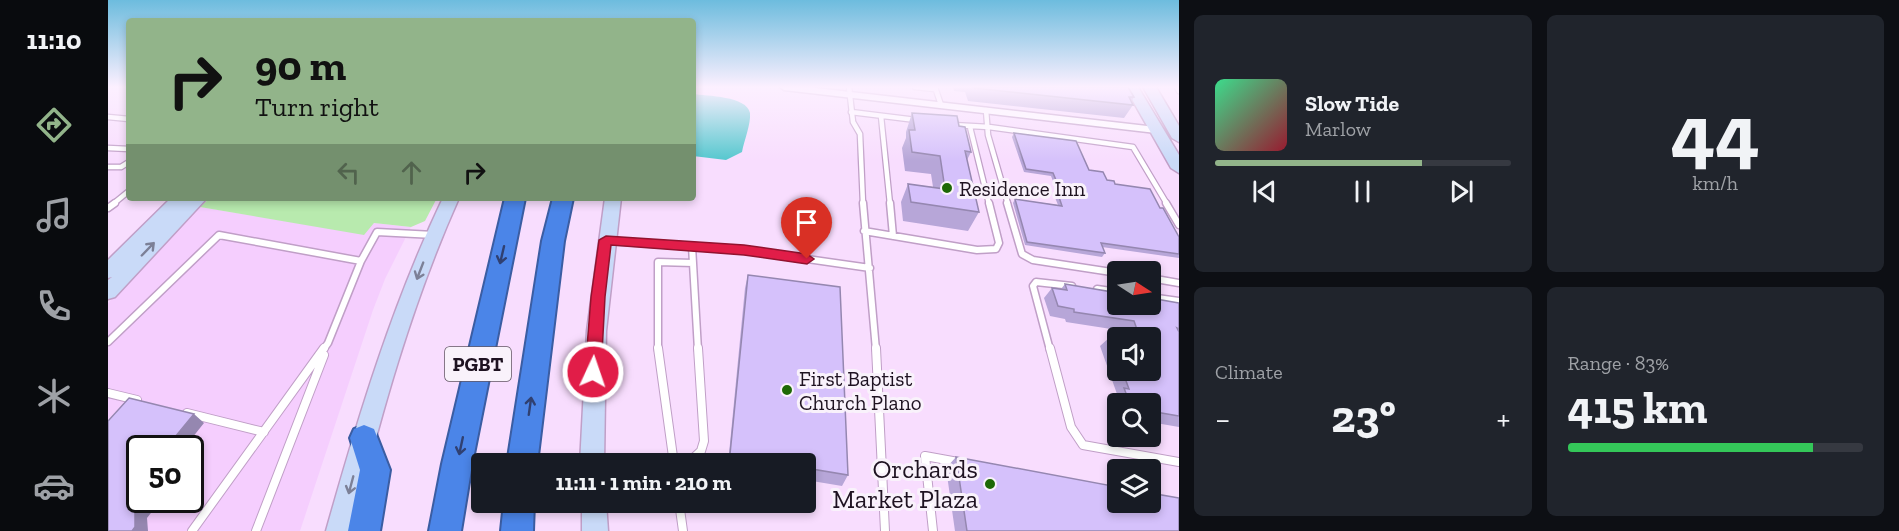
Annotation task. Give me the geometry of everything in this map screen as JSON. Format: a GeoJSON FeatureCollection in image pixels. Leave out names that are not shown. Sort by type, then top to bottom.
{"type":"FeatureCollection","features":[{"type":"Feature","properties":{"kind":"highway","name":"PGBT"},"geometry":{"type":"LineString","coordinates":[[445,531],[459,453],[514,201]]}},
{"type":"Feature","properties":{"kind":"highway","name":"PGBT"},"geometry":{"type":"LineString","coordinates":[[524,453],[553,241],[562,201]]}},
{"type":"Feature","properties":{"kind":"highway"},"geometry":{"type":"LineString","coordinates":[[364,438],[375,470],[364,531]]}},
{"type":"Feature","properties":{"kind":"highway"},"geometry":{"type":"LineString","coordinates":[[517,531],[518,513]]}},
{"type":"Feature","properties":{"kind":"main road"},"geometry":{"type":"LineString","coordinates":[[1145,112],[1179,168]]}},
{"type":"Feature","properties":{"kind":"main road"},"geometry":{"type":"LineString","coordinates":[[1164,112],[1178,135]]}},
{"type":"Feature","properties":{"kind":"main road"},"geometry":{"type":"LineString","coordinates":[[1155,130],[1178,135]]}},
{"type":"Feature","properties":{"kind":"main road"},"geometry":{"type":"LineString","coordinates":[[108,271],[178,201]]}},
{"type":"Feature","properties":{"kind":"main road"},"geometry":{"type":"LineString","coordinates":[[108,292],[196,201]]}},
{"type":"Feature","properties":{"kind":"main road"},"geometry":{"type":"LineString","coordinates":[[339,531],[364,438],[398,329],[450,201]]}},
{"type":"Feature","properties":{"kind":"main road"},"geometry":{"type":"LineString","coordinates":[[592,453],[594,354],[612,201]]}},
{"type":"Feature","properties":{"kind":"main road"},"geometry":{"type":"LineString","coordinates":[[594,513],[595,531]]}},
{"type":"Feature","properties":{"kind":"street"},"geometry":{"type":"LineString","coordinates":[[1001,112],[1155,130]]}},
{"type":"Feature","properties":{"kind":"lane"},"geometry":{"type":"LineString","coordinates":[[885,531],[870,268],[864,231],[860,134],[853,122],[851,112],[925,122]]}},
{"type":"Feature","properties":{"kind":"lane"},"geometry":{"type":"LineString","coordinates":[[986,112],[988,135],[1022,254],[1033,260],[1107,271]]}},
{"type":"Feature","properties":{"kind":"lane"},"geometry":{"type":"LineString","coordinates":[[881,116],[893,236]]}},
{"type":"Feature","properties":{"kind":"lane"},"geometry":{"type":"LineString","coordinates":[[108,117],[126,119]]}},
{"type":"Feature","properties":{"kind":"lane"},"geometry":{"type":"LineString","coordinates":[[948,125],[970,128],[988,127],[1133,147],[1179,225]]}},
{"type":"Feature","properties":{"kind":"lane"},"geometry":{"type":"LineString","coordinates":[[864,231],[977,250],[996,249],[999,243],[970,128]]}},
{"type":"Feature","properties":{"kind":"lane"},"geometry":{"type":"LineString","coordinates":[[108,148],[126,149]]}},
{"type":"Feature","properties":{"kind":"lane"},"geometry":{"type":"LineString","coordinates":[[108,167],[126,164]]}},
{"type":"Feature","properties":{"kind":"lane"},"geometry":{"type":"LineString","coordinates":[[108,208],[126,193]]}},
{"type":"Feature","properties":{"kind":"lane"},"geometry":{"type":"LineString","coordinates":[[256,531],[328,343],[361,261],[376,232],[434,236]]}},
{"type":"Feature","properties":{"kind":"lane"},"geometry":{"type":"LineString","coordinates":[[108,342],[219,235],[361,261]]}},
{"type":"Feature","properties":{"kind":"lane"},"geometry":{"type":"LineString","coordinates":[[606,240],[744,250],[870,268]]}},
{"type":"Feature","properties":{"kind":"lane"},"geometry":{"type":"LineString","coordinates":[[692,246],[704,441],[699,453]]}},
{"type":"Feature","properties":{"kind":"lane"},"geometry":{"type":"LineString","coordinates":[[672,453],[658,352],[658,262],[693,263]]}},
{"type":"Feature","properties":{"kind":"lane"},"geometry":{"type":"LineString","coordinates":[[1161,280],[1179,283]]}},
{"type":"Feature","properties":{"kind":"lane"},"geometry":{"type":"LineString","coordinates":[[1082,287],[1046,282],[1036,282],[1033,286],[1071,427],[1083,445],[1179,462]]}},
{"type":"Feature","properties":{"kind":"lane"},"geometry":{"type":"LineString","coordinates":[[1094,289],[1107,291]]}},
{"type":"Feature","properties":{"kind":"lane"},"geometry":{"type":"LineString","coordinates":[[1161,299],[1179,301]]}},
{"type":"Feature","properties":{"kind":"lane"},"geometry":{"type":"LineString","coordinates":[[192,531],[328,343]]}},
{"type":"Feature","properties":{"kind":"lane"},"geometry":{"type":"LineString","coordinates":[[108,393],[149,403]]}},
{"type":"Feature","properties":{"kind":"lane"},"geometry":{"type":"LineString","coordinates":[[181,411],[264,432]]}},
{"type":"Feature","properties":{"kind":"lane"},"geometry":{"type":"LineString","coordinates":[[933,531],[925,456],[970,465]]}},
{"type":"Feature","properties":{"kind":"lane"},"geometry":{"type":"LineString","coordinates":[[681,513],[683,531]]}},
{"type":"Feature","properties":{"kind":"shaded area"},"geometry":{"type":"Polygon","coordinates":[[[696,112],[749,112],[742,152],[726,160],[696,156],[696,112]]]}},
{"type":"Feature","properties":{"kind":"shaded area"},"geometry":{"type":"Polygon","coordinates":[[[207,201],[435,201],[425,221],[411,227],[374,223],[364,235],[200,207],[207,201]]]}},
{"type":"Feature","properties":{"kind":"shaded area"},"geometry":{"type":"Polygon","coordinates":[[[200,207],[364,234],[374,223],[411,227],[385,279],[373,310],[300,531],[108,531],[108,303],[200,207]]]}},
{"type":"Feature","properties":{"kind":"building"},"geometry":{"type":"Polygon","coordinates":[[[912,113],[957,116],[959,126],[965,127],[971,152],[965,151],[979,212],[911,202],[908,184],[945,189],[940,156],[912,152],[909,130],[915,130],[912,113]]]}},
{"type":"Feature","properties":{"kind":"building"},"geometry":{"type":"Polygon","coordinates":[[[1014,133],[1076,141],[1089,170],[1103,172],[1107,180],[1114,181],[1115,184],[1150,189],[1179,237],[1179,254],[1101,243],[1105,253],[1027,242],[1015,199],[1062,206],[1057,191],[1061,192],[1053,173],[1026,169],[1014,133]]]}},
{"type":"Feature","properties":{"kind":"building","name":"First Baptist Church Plano"},"geometry":{"type":"Polygon","coordinates":[[[748,275],[840,287],[848,475],[816,470],[816,453],[730,453],[748,275]]]}},
{"type":"Feature","properties":{"kind":"building"},"geometry":{"type":"Polygon","coordinates":[[[1065,284],[1107,291],[1107,315],[1161,315],[1161,300],[1179,303],[1179,329],[1177,328],[1179,332],[1179,416],[1161,413],[1161,393],[1126,393],[1124,388],[1129,389],[1126,381],[1161,381],[1161,327],[1136,327],[1134,321],[1074,312],[1074,309],[1058,306],[1052,288],[1067,290],[1065,284]]]}},
{"type":"Feature","properties":{"kind":"building"},"geometry":{"type":"Polygon","coordinates":[[[129,398],[194,414],[177,435],[126,435],[126,513],[135,513],[135,527],[132,531],[108,531],[108,421],[129,398]]]}},
{"type":"Feature","properties":{"kind":"building","name":"Orchards Market Plaza"},"geometry":{"type":"Polygon","coordinates":[[[956,457],[1107,485],[1107,513],[1161,513],[1161,495],[1179,498],[1179,531],[967,531],[956,457]]]}},
{"type":"Feature","properties":{"kind":"place","name":"Residence Inn"},"geometry":{"type":"Point","coordinates":[947,188]}},
{"type":"Feature","properties":{"kind":"place","name":"First Baptist Church Plano"},"geometry":{"type":"Point","coordinates":[787,390]}},
{"type":"Feature","properties":{"kind":"place","name":"Orchards Market Plaza"},"geometry":{"type":"Point","coordinates":[990,484]}},
{"type":"Feature","properties":{"kind":"route"},"geometry":{"type":"LineString","coordinates":[[593,372],[598,297],[606,240],[744,250],[807,259]]}}]}
